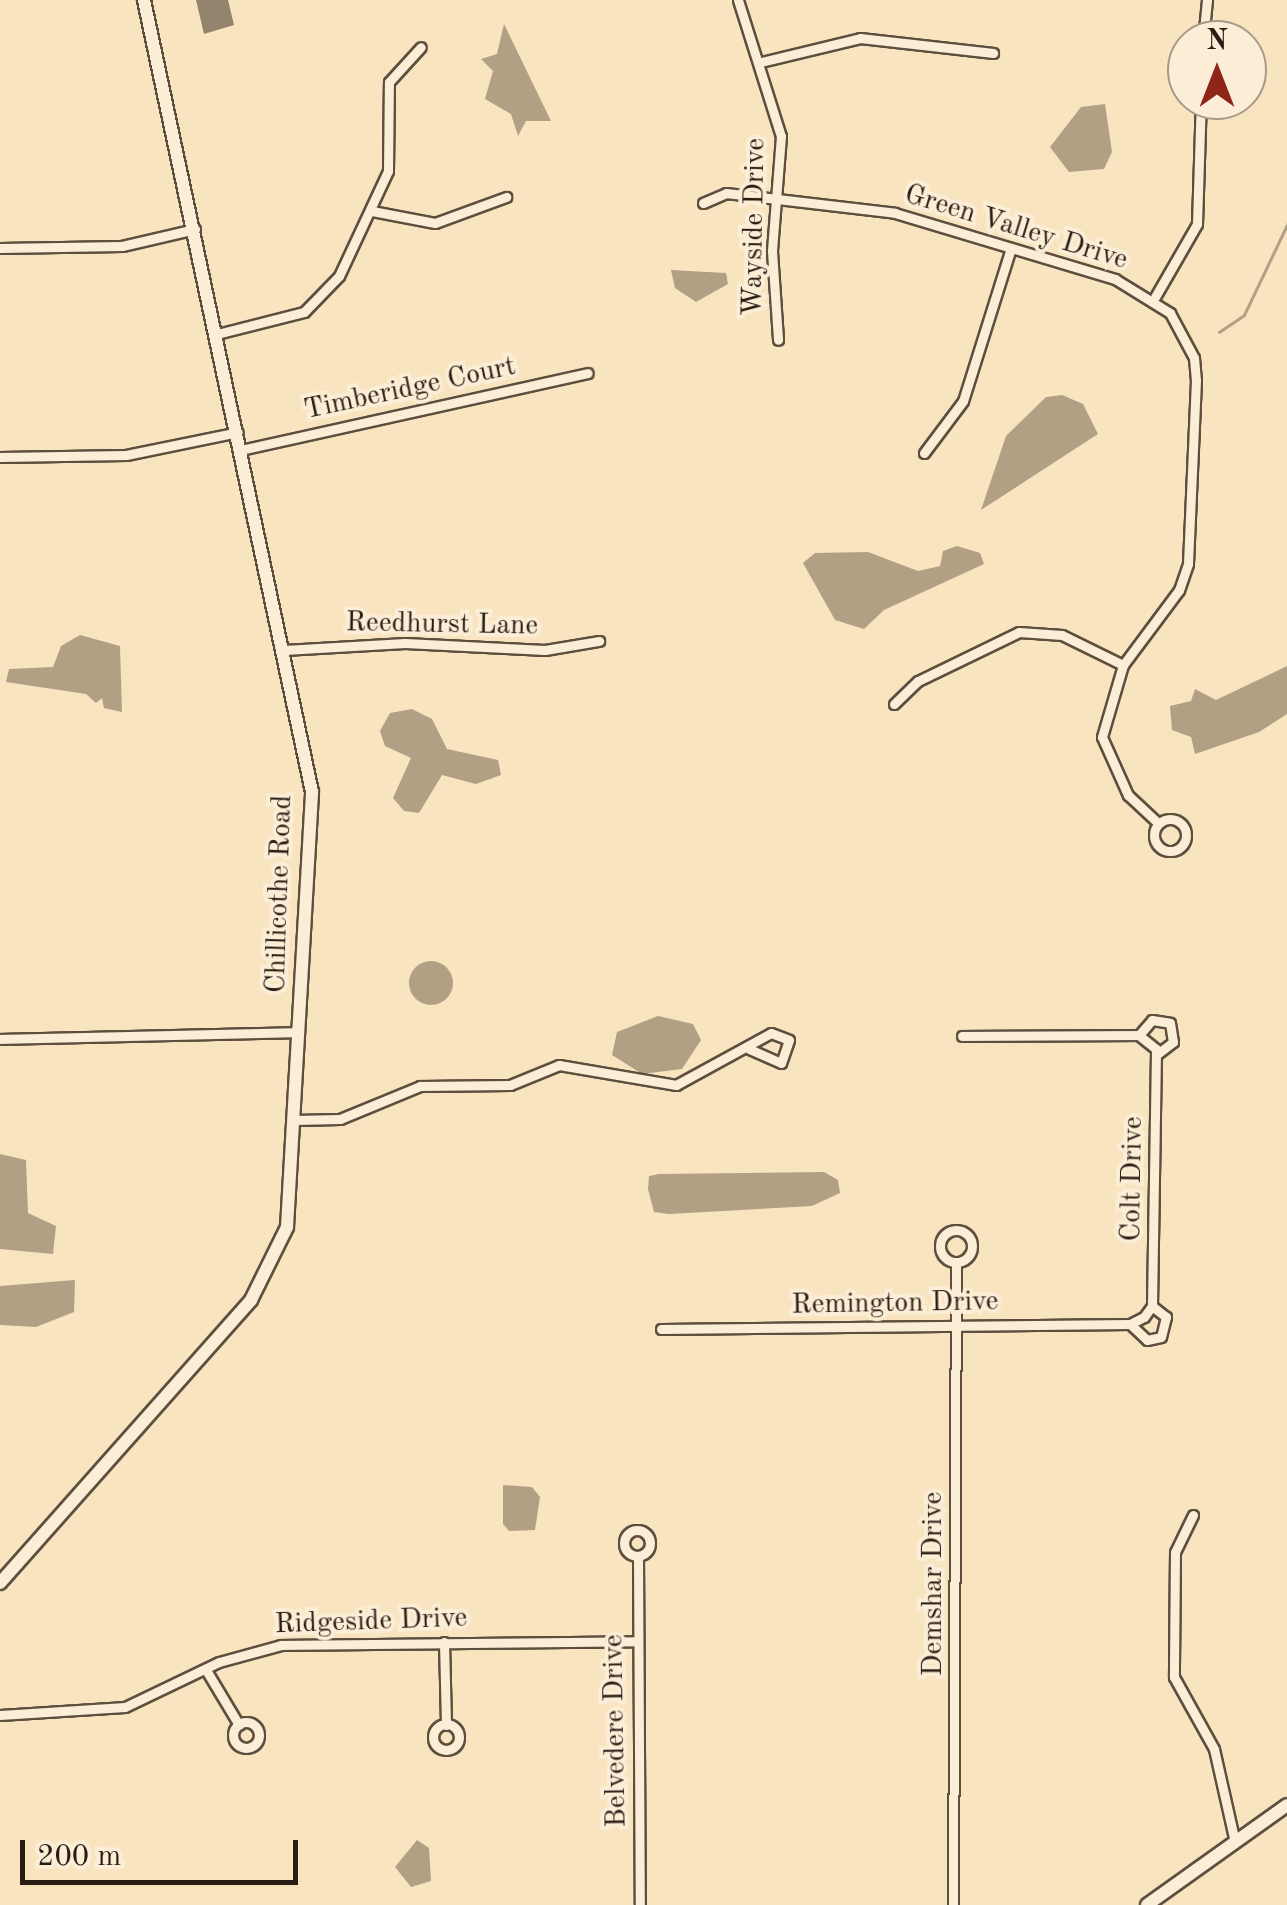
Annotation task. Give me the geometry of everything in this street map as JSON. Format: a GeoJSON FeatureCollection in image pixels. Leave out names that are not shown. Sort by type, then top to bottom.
{"type":"FeatureCollection","features":[{"type":"Feature","properties":{"kind":"street","name":"Chillicothe Road"},"geometry":{"type":"LineString","coordinates":[[0,1583],[251,1300],[287,1227],[312,792],[218,334],[144,0]]}},
{"type":"Feature","properties":{"kind":"street","name":"Wayside Drive"},"geometry":{"type":"LineString","coordinates":[[738,0],[761,62],[781,136],[778,340]]}},
{"type":"Feature","properties":{"kind":"street"},"geometry":{"type":"LineString","coordinates":[[761,62],[860,38],[993,53]]}},
{"type":"Feature","properties":{"kind":"street"},"geometry":{"type":"LineString","coordinates":[[218,334],[285,320],[322,298],[372,211],[388,172],[388,82],[421,47]]}},
{"type":"Feature","properties":{"kind":"street"},"geometry":{"type":"LineString","coordinates":[[1155,298],[1197,224],[1200,120]]}},
{"type":"Feature","properties":{"kind":"street","name":"Green Valley Drive"},"geometry":{"type":"LineString","coordinates":[[703,203],[726,193],[895,214],[1011,248],[1155,298],[1194,358],[1192,538],[1179,590],[1123,665],[1102,737],[1128,795],[1158,824]]}},
{"type":"Feature","properties":{"kind":"street"},"geometry":{"type":"LineString","coordinates":[[372,211],[435,224],[506,197]]}},
{"type":"Feature","properties":{"kind":"street"},"geometry":{"type":"LineString","coordinates":[[0,248],[122,246],[195,230]]}},
{"type":"Feature","properties":{"kind":"street"},"geometry":{"type":"LineString","coordinates":[[924,452],[962,401],[1011,248]]}},
{"type":"Feature","properties":{"kind":"street","name":"Timberidge Court"},"geometry":{"type":"LineString","coordinates":[[242,450],[588,373]]}},
{"type":"Feature","properties":{"kind":"street"},"geometry":{"type":"LineString","coordinates":[[0,457],[126,455],[238,432]]}},
{"type":"Feature","properties":{"kind":"street"},"geometry":{"type":"LineString","coordinates":[[894,704],[918,681],[1019,632],[1062,634],[1123,665]]}},
{"type":"Feature","properties":{"kind":"street","name":"Reedhurst Lane"},"geometry":{"type":"LineString","coordinates":[[284,650],[404,643],[565,649],[599,641]]}},
{"type":"Feature","properties":{"kind":"street","name":"Colt Drive"},"geometry":{"type":"LineString","coordinates":[[1130,1324],[1147,1340],[1160,1338],[1166,1317],[1152,1306],[1158,1054],[1173,1042],[1170,1023],[1152,1020],[1139,1036]]}},
{"type":"Feature","properties":{"kind":"street"},"geometry":{"type":"LineString","coordinates":[[0,1039],[299,1032]]}},
{"type":"Feature","properties":{"kind":"street"},"geometry":{"type":"LineString","coordinates":[[294,1120],[340,1119],[420,1086],[510,1084],[559,1065],[676,1085],[749,1049],[770,1033],[789,1040],[781,1064],[749,1049]]}},
{"type":"Feature","properties":{"kind":"street"},"geometry":{"type":"LineString","coordinates":[[962,1036],[1139,1036],[1158,1054]]}},
{"type":"Feature","properties":{"kind":"street","name":"Demshar Drive"},"geometry":{"type":"LineString","coordinates":[[952,1905],[956,1264]]}},
{"type":"Feature","properties":{"kind":"street"},"geometry":{"type":"LineString","coordinates":[[1130,1324],[1152,1306]]}},
{"type":"Feature","properties":{"kind":"street","name":"Remington Drive"},"geometry":{"type":"LineString","coordinates":[[661,1329],[1130,1324]]}},
{"type":"Feature","properties":{"kind":"street"},"geometry":{"type":"LineString","coordinates":[[1193,1515],[1175,1552],[1174,1677],[1214,1749],[1235,1842]]}},
{"type":"Feature","properties":{"kind":"street","name":"Belvedere Drive"},"geometry":{"type":"LineString","coordinates":[[638,1556],[640,1905]]}},
{"type":"Feature","properties":{"kind":"street"},"geometry":{"type":"LineString","coordinates":[[444,1642],[446,1725]]}},
{"type":"Feature","properties":{"kind":"street","name":"Ridgeside Drive"},"geometry":{"type":"LineString","coordinates":[[0,1715],[125,1708],[206,1670],[281,1645],[637,1642]]}},
{"type":"Feature","properties":{"kind":"street"},"geometry":{"type":"LineString","coordinates":[[206,1670],[239,1724]]}},
{"type":"Feature","properties":{"kind":"street"},"geometry":{"type":"LineString","coordinates":[[1147,1905],[1287,1805]]}},
{"type":"Feature","properties":{"kind":"shaded area"},"geometry":{"type":"Polygon","coordinates":[[[504,24],[551,121],[526,121],[518,136],[511,114],[485,99],[493,71],[481,59],[497,54],[504,24]]]}},
{"type":"Feature","properties":{"kind":"shaded area"},"geometry":{"type":"Polygon","coordinates":[[[1105,104],[1112,152],[1104,169],[1069,172],[1050,147],[1081,107],[1105,104]]]}},
{"type":"Feature","properties":{"kind":"shaded area"},"geometry":{"type":"Polygon","coordinates":[[[671,270],[726,273],[728,284],[696,302],[675,288],[671,270]]]}},
{"type":"Feature","properties":{"kind":"shaded area"},"geometry":{"type":"Polygon","coordinates":[[[1062,395],[1083,404],[1098,434],[981,510],[1006,436],[1046,397],[1062,395]]]}},
{"type":"Feature","properties":{"kind":"shaded area"},"geometry":{"type":"Polygon","coordinates":[[[957,546],[980,553],[984,564],[884,610],[864,629],[835,620],[803,563],[815,553],[868,552],[918,571],[940,566],[943,551],[957,546]]]}},
{"type":"Feature","properties":{"kind":"shaded area"},"geometry":{"type":"Polygon","coordinates":[[[80,635],[120,646],[122,712],[104,708],[102,698],[96,703],[86,694],[6,682],[9,669],[53,667],[61,646],[80,635]]]}},
{"type":"Feature","properties":{"kind":"shaded area"},"geometry":{"type":"Polygon","coordinates":[[[1287,666],[1287,714],[1259,732],[1195,754],[1191,737],[1172,730],[1170,706],[1191,701],[1195,689],[1216,700],[1287,666]]]}},
{"type":"Feature","properties":{"kind":"shaded area"},"geometry":{"type":"Polygon","coordinates":[[[412,709],[432,719],[447,749],[498,760],[501,775],[476,784],[442,775],[419,813],[404,811],[393,798],[411,758],[385,746],[380,731],[390,713],[412,709]]]}},
{"type":"Feature","properties":{"kind":"shaded area"},"geometry":{"type":"Polygon","coordinates":[[[431,961],[447,967],[453,983],[447,999],[431,1005],[415,999],[409,983],[415,967],[431,961]]]}},
{"type":"Feature","properties":{"kind":"shaded area"},"geometry":{"type":"Polygon","coordinates":[[[658,1016],[693,1024],[701,1040],[682,1069],[642,1074],[612,1055],[617,1032],[658,1016]]]}},
{"type":"Feature","properties":{"kind":"shaded area"},"geometry":{"type":"Polygon","coordinates":[[[0,1154],[26,1160],[28,1213],[56,1226],[53,1254],[0,1249],[0,1154]]]}},
{"type":"Feature","properties":{"kind":"shaded area"},"geometry":{"type":"Polygon","coordinates":[[[824,1172],[838,1180],[840,1193],[812,1206],[669,1214],[654,1212],[648,1189],[649,1176],[659,1174],[824,1172]]]}},
{"type":"Feature","properties":{"kind":"shaded area"},"geometry":{"type":"Polygon","coordinates":[[[75,1280],[74,1312],[36,1327],[0,1325],[0,1286],[75,1280]]]}},
{"type":"Feature","properties":{"kind":"shaded area"},"geometry":{"type":"Polygon","coordinates":[[[503,1485],[532,1487],[540,1497],[535,1530],[509,1531],[503,1524],[503,1485]]]}},
{"type":"Feature","properties":{"kind":"shaded area"},"geometry":{"type":"Polygon","coordinates":[[[417,1840],[429,1848],[431,1881],[411,1887],[395,1867],[417,1840]]]}},
{"type":"Feature","properties":{"kind":"building"},"geometry":{"type":"Polygon","coordinates":[[[196,0],[228,0],[234,25],[204,34],[196,0]]]}},
{"type":"Feature","properties":{"kind":"waterway"},"geometry":{"type":"LineString","coordinates":[[1219,332],[1244,315],[1287,225]]}}]}
